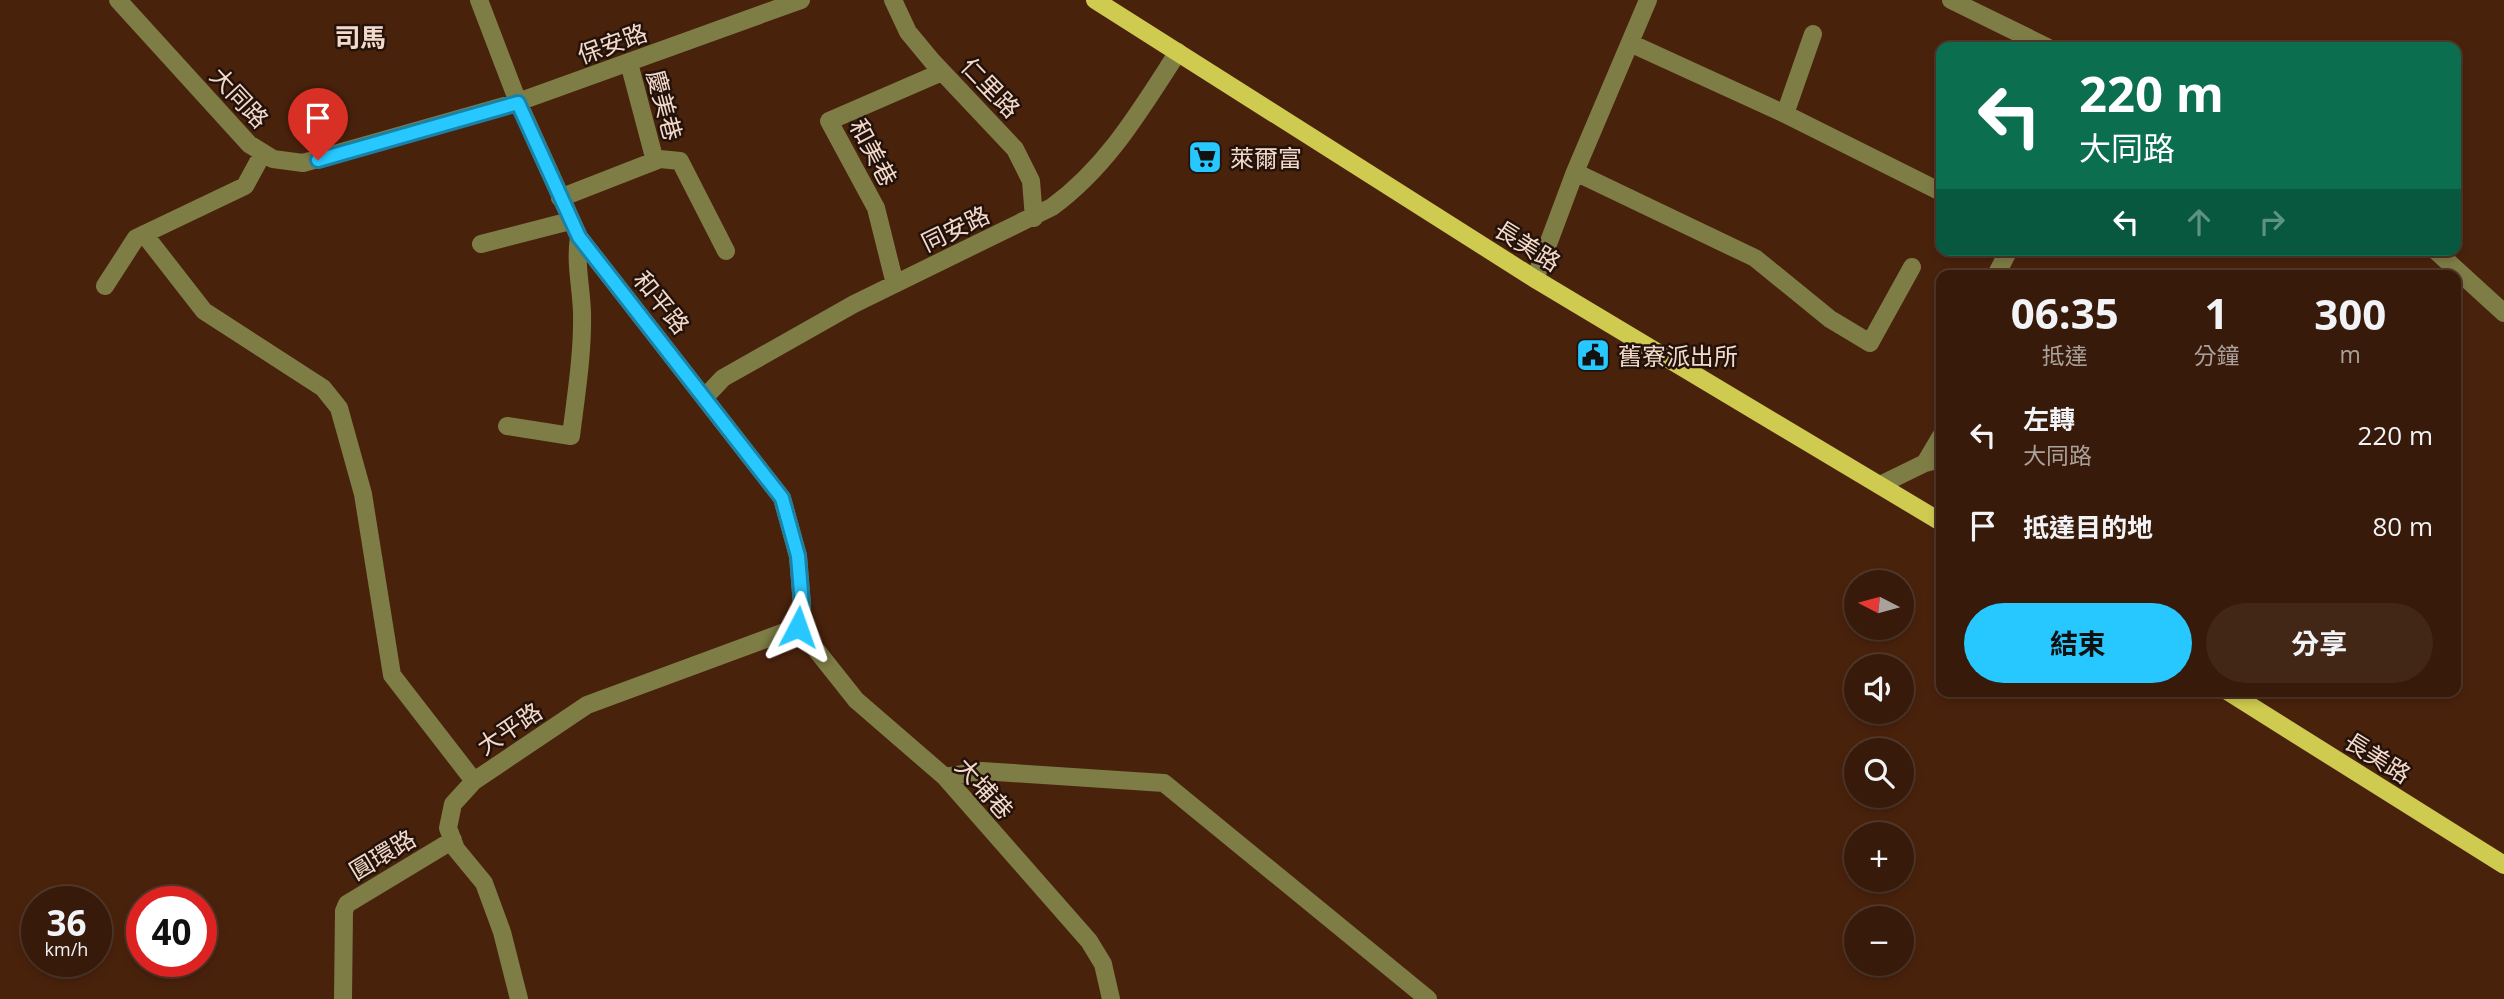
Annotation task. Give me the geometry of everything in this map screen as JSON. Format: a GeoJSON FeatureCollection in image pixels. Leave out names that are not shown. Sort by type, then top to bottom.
{"type":"FeatureCollection","features":[{"type":"Feature","properties":{"kind":"main road","name":"長美路"},"geometry":{"type":"LineString","coordinates":[[1095,0],[1535,279],[1936,519]]}},
{"type":"Feature","properties":{"kind":"main road","name":"長美路"},"geometry":{"type":"LineString","coordinates":[[2237,697],[2504,865]]}},
{"type":"Feature","properties":{"kind":"street","name":"大同路"},"geometry":{"type":"LineString","coordinates":[[118,0],[249,144],[274,159],[303,163],[518,103]]}},
{"type":"Feature","properties":{"kind":"street","name":"和平路"},"geometry":{"type":"LineString","coordinates":[[479,0],[518,103],[574,229],[706,396],[782,498],[798,556],[802,605],[798,627]]}},
{"type":"Feature","properties":{"kind":"street","name":"保安路"},"geometry":{"type":"LineString","coordinates":[[518,103],[801,0]]}},
{"type":"Feature","properties":{"kind":"street","name":"仁里路"},"geometry":{"type":"LineString","coordinates":[[893,0],[908,32],[1015,149],[1031,181],[1034,218]]}},
{"type":"Feature","properties":{"kind":"street"},"geometry":{"type":"LineString","coordinates":[[1535,279],[1575,172],[1648,0]]}},
{"type":"Feature","properties":{"kind":"street"},"geometry":{"type":"LineString","coordinates":[[1951,0],[2037,42]]}},
{"type":"Feature","properties":{"kind":"street"},"geometry":{"type":"LineString","coordinates":[[1785,114],[1813,34]]}},
{"type":"Feature","properties":{"kind":"street"},"geometry":{"type":"LineString","coordinates":[[1630,43],[1785,114],[1936,190]]}},
{"type":"Feature","properties":{"kind":"street","name":"同安路"},"geometry":{"type":"LineString","coordinates":[[706,396],[723,377],[895,284],[1034,218],[1079,187],[1120,142],[1178,52]]}},
{"type":"Feature","properties":{"kind":"street","name":"慶美巷"},"geometry":{"type":"LineString","coordinates":[[629,63],[655,160]]}},
{"type":"Feature","properties":{"kind":"street","name":"和美巷"},"geometry":{"type":"LineString","coordinates":[[895,284],[876,208],[830,121],[942,72]]}},
{"type":"Feature","properties":{"kind":"street"},"geometry":{"type":"LineString","coordinates":[[105,286],[129,247],[144,234],[245,186],[263,153]]}},
{"type":"Feature","properties":{"kind":"street","name":"慶美巷"},"geometry":{"type":"LineString","coordinates":[[560,198],[655,160],[671,157],[680,161],[726,251]]}},
{"type":"Feature","properties":{"kind":"street"},"geometry":{"type":"LineString","coordinates":[[1575,172],[1755,258],[1830,319],[1870,343],[1912,267]]}},
{"type":"Feature","properties":{"kind":"street"},"geometry":{"type":"LineString","coordinates":[[481,244],[574,229],[575,261],[582,311],[571,436],[507,426]]}},
{"type":"Feature","properties":{"kind":"street"},"geometry":{"type":"LineString","coordinates":[[144,234],[204,311],[323,388],[339,408],[363,494],[392,676],[474,781]]}},
{"type":"Feature","properties":{"kind":"street"},"geometry":{"type":"LineString","coordinates":[[2442,256],[2457,270]]}},
{"type":"Feature","properties":{"kind":"street"},"geometry":{"type":"LineString","coordinates":[[2461,274],[2504,313]]}},
{"type":"Feature","properties":{"kind":"street"},"geometry":{"type":"LineString","coordinates":[[1880,485],[1933,461]]}},
{"type":"Feature","properties":{"kind":"street","name":"大平路"},"geometry":{"type":"LineString","coordinates":[[453,840],[448,828],[453,804],[474,781],[587,705],[798,627]]}},
{"type":"Feature","properties":{"kind":"street","name":"大埔巷"},"geometry":{"type":"LineString","coordinates":[[798,627],[856,700],[945,777],[1089,941],[1103,964],[1111,999]]}},
{"type":"Feature","properties":{"kind":"street"},"geometry":{"type":"LineString","coordinates":[[945,777],[982,771],[1164,783],[1429,999]]}},
{"type":"Feature","properties":{"kind":"street"},"geometry":{"type":"LineString","coordinates":[[453,840],[456,849],[484,883],[502,932],[519,999]]}},
{"type":"Feature","properties":{"kind":"street","name":"圓環路"},"geometry":{"type":"LineString","coordinates":[[343,999],[344,911],[347,904],[453,840]]}},
{"type":"Feature","properties":{"kind":"place","name":"萊爾富"},"geometry":{"type":"Point","coordinates":[1205,157]}},
{"type":"Feature","properties":{"kind":"place","name":"舊寮派出所"},"geometry":{"type":"Point","coordinates":[1593,355]}},
{"type":"Feature","properties":{"kind":"district","name":"司馬"},"geometry":{"type":"Point","coordinates":[360,37]}},
{"type":"Feature","properties":{"kind":"route"},"geometry":{"type":"LineString","coordinates":[[318,160],[518,103],[579,237],[706,396],[782,498],[798,556],[802,605],[798,627]]}}]}
